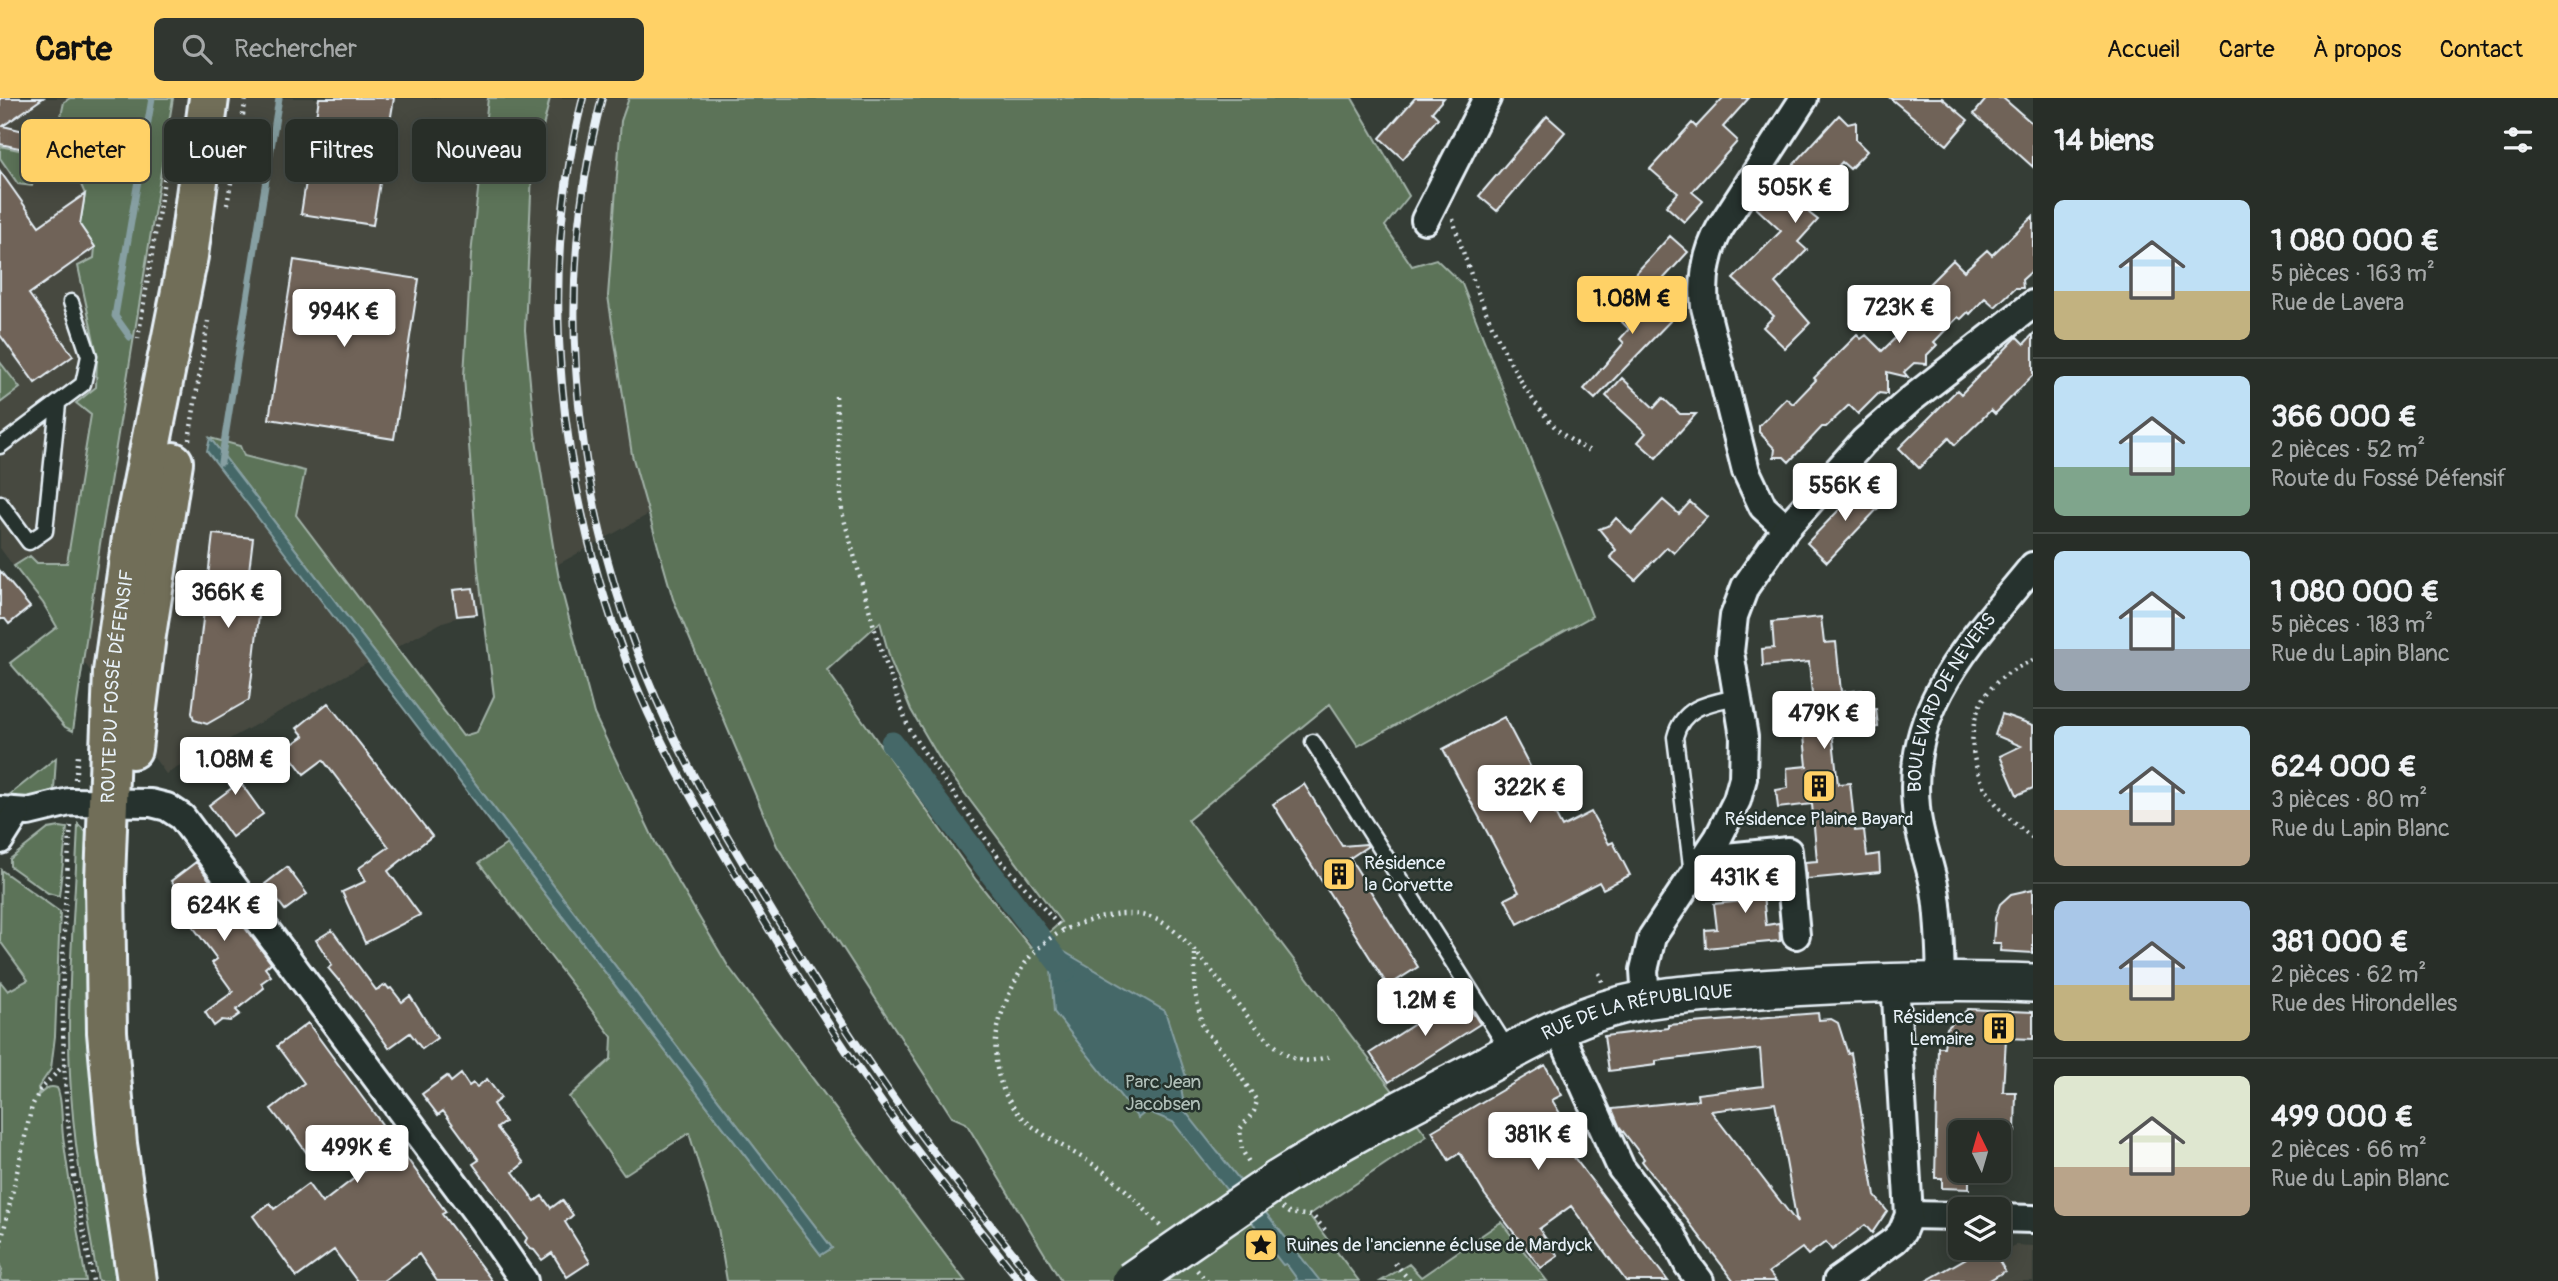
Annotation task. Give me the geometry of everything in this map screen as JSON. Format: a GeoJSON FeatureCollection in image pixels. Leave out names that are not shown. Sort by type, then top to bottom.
{"type":"FeatureCollection","features":[{"type":"Feature","properties":{"kind":"main road","name":"ROUTE DU FOSSÉ DÉFENSIF"},"geometry":{"type":"LineString","coordinates":[[156,1281],[138,1156],[127,1036],[112,684],[132,538],[180,300],[209,98]]}},
{"type":"Feature","properties":{"kind":"main road","name":"ROUTE DU FOSSÉ DÉFENSIF"},"geometry":{"type":"LineString","coordinates":[[137,1281],[122,1186],[109,1057],[105,956],[118,802],[134,732],[146,635],[233,98]]}},
{"type":"Feature","properties":{"kind":"street"},"geometry":{"type":"LineString","coordinates":[[1425,220],[1487,98]]}},
{"type":"Feature","properties":{"kind":"street"},"geometry":{"type":"LineString","coordinates":[[1786,528],[1763,506],[1746,471],[1705,307],[1704,279],[1709,251],[1720,228],[1804,98]]}},
{"type":"Feature","properties":{"kind":"street"},"geometry":{"type":"LineString","coordinates":[[1646,1000],[1644,970],[1647,948],[1729,818],[1743,778],[1745,750],[1730,652],[1737,607],[1751,575],[1786,528],[1877,429],[2033,304]]}},
{"type":"Feature","properties":{"kind":"street","name":"BOULEVARD DE NEVERS"},"geometry":{"type":"LineString","coordinates":[[1941,981],[1935,891],[1916,806],[1916,771],[1922,737],[1935,696],[1956,661],[2033,566]]}},
{"type":"Feature","properties":{"kind":"street"},"geometry":{"type":"LineString","coordinates":[[0,840],[8,811],[66,802],[118,802],[162,805],[173,809],[187,822],[488,1227],[524,1281]]}},
{"type":"Feature","properties":{"kind":"street"},"geometry":{"type":"LineString","coordinates":[[1699,867],[1788,851],[1796,935]]}},
{"type":"Feature","properties":{"kind":"street","name":"RUE DE LA RÉPUBLIQUE"},"geometry":{"type":"LineString","coordinates":[[1131,1281],[1277,1180],[1336,1143],[1558,1028],[1598,1012],[1646,1000],[1783,987],[1941,981],[2033,984]]}},
{"type":"Feature","properties":{"kind":"street"},"geometry":{"type":"LineString","coordinates":[[1837,1281],[1895,1240],[1909,1215],[1895,982]]}},
{"type":"Feature","properties":{"kind":"street"},"geometry":{"type":"LineString","coordinates":[[1558,1028],[1620,1168],[1673,1236],[1700,1281]]}},
{"type":"Feature","properties":{"kind":"street"},"geometry":{"type":"LineString","coordinates":[[1909,1215],[1948,1216]]}},
{"type":"Feature","properties":{"kind":"street"},"geometry":{"type":"LineString","coordinates":[[2011,1218],[2033,1219]]}},
{"type":"Feature","properties":{"kind":"lane"},"geometry":{"type":"LineString","coordinates":[[0,446],[83,384],[89,356],[71,302]]}},
{"type":"Feature","properties":{"kind":"lane"},"geometry":{"type":"LineString","coordinates":[[0,503],[29,542],[45,531],[58,404]]}},
{"type":"Feature","properties":{"kind":"lane"},"geometry":{"type":"LineString","coordinates":[[1699,867],[1675,737],[1680,722],[1689,711],[1737,696]]}},
{"type":"Feature","properties":{"kind":"lane"},"geometry":{"type":"LineString","coordinates":[[1313,742],[1510,1053]]}},
{"type":"Feature","properties":{"kind":"path"},"geometry":{"type":"LineString","coordinates":[[225,219],[246,98]]}},
{"type":"Feature","properties":{"kind":"path"},"geometry":{"type":"LineString","coordinates":[[1446,177],[1452,215],[1466,261],[1511,360],[1553,426],[1563,436],[1592,452]]}},
{"type":"Feature","properties":{"kind":"path"},"geometry":{"type":"LineString","coordinates":[[187,452],[209,315]]}},
{"type":"Feature","properties":{"kind":"path"},"geometry":{"type":"LineString","coordinates":[[836,396],[842,512],[878,641],[910,732],[1002,862],[1063,930]]}},
{"type":"Feature","properties":{"kind":"path"},"geometry":{"type":"LineString","coordinates":[[2033,660],[2006,675],[1986,695],[1975,719],[1972,746],[1982,781],[1993,801],[2033,838]]}},
{"type":"Feature","properties":{"kind":"path"},"geometry":{"type":"LineString","coordinates":[[70,834],[64,979],[64,1065],[73,1167],[93,1281]]}},
{"type":"Feature","properties":{"kind":"path"},"geometry":{"type":"LineString","coordinates":[[1166,1233],[1134,1198],[1107,1174],[1028,1124],[1004,1093],[995,1060],[998,1024],[1021,969],[1035,952],[1063,930],[1111,915],[1133,913],[1151,917],[1180,935],[1246,1016],[1280,1049],[1299,1060],[1318,1060],[1330,1056]]}},
{"type":"Feature","properties":{"kind":"path"},"geometry":{"type":"LineString","coordinates":[[1195,953],[1195,992],[1203,1028],[1227,1056]]}},
{"type":"Feature","properties":{"kind":"path"},"geometry":{"type":"LineString","coordinates":[[0,1247],[32,1106],[40,1090],[64,1065]]}},
{"type":"Feature","properties":{"kind":"path"},"geometry":{"type":"LineString","coordinates":[[1190,1262],[1207,1281]]}},
{"type":"Feature","properties":{"kind":"path"},"geometry":{"type":"LineString","coordinates":[[1395,1263],[1410,1281]]}},
{"type":"Feature","properties":{"kind":"shaded area"},"geometry":{"type":"Polygon","coordinates":[[[0,98],[934,98],[689,492],[466,615],[443,622],[166,774],[0,548],[0,98]]]}},
{"type":"Feature","properties":{"kind":"shaded area"},"geometry":{"type":"Polygon","coordinates":[[[2033,1246],[2033,1281],[1926,1281],[1963,1260],[2011,1260],[2011,1247],[2033,1246]]]}},
{"type":"Feature","properties":{"kind":"green space"},"geometry":{"type":"Polygon","coordinates":[[[70,98],[173,98],[170,119],[164,119],[164,153],[100,544],[73,731],[65,727],[10,663],[57,627],[43,603],[14,566],[30,556],[37,563],[67,563],[91,415],[76,403],[96,387],[97,355],[78,266],[94,258],[95,247],[76,219],[81,218],[85,194],[80,182],[150,182],[150,119],[60,119],[64,102],[70,98]]]}},
{"type":"Feature","properties":{"kind":"green space"},"geometry":{"type":"Polygon","coordinates":[[[488,98],[550,98],[545,119],[486,119],[488,98]]]}},
{"type":"Feature","properties":{"kind":"green space","name":"Parc Jean Jacobsen"},"geometry":{"type":"Polygon","coordinates":[[[629,98],[1352,98],[1409,196],[1385,226],[1412,266],[1436,259],[1462,284],[1592,616],[1358,746],[1330,704],[1188,820],[1427,1136],[1309,1215],[1359,1281],[1061,1281],[966,1123],[952,1117],[777,846],[673,599],[632,455],[608,296],[621,121],[629,98]],[[880,622],[827,670],[976,880],[1031,948],[1061,922],[942,763],[911,710],[891,662],[880,622]]]}},
{"type":"Feature","properties":{"kind":"green space"},"geometry":{"type":"Polygon","coordinates":[[[0,146],[21,150],[21,182],[33,182],[32,186],[18,184],[0,158],[0,146]]]}},
{"type":"Feature","properties":{"kind":"green space"},"geometry":{"type":"Polygon","coordinates":[[[479,182],[532,182],[525,330],[535,434],[560,584],[594,714],[657,846],[728,966],[965,1281],[727,1281],[718,1228],[689,1133],[624,1175],[569,1097],[611,1059],[612,1037],[479,863],[507,844],[821,1255],[832,1248],[210,438],[240,446],[244,456],[305,471],[296,515],[463,736],[477,732],[494,696],[478,569],[464,376],[471,255],[479,182]]]}},
{"type":"Feature","properties":{"kind":"green space"},"geometry":{"type":"Polygon","coordinates":[[[0,362],[20,388],[0,403],[0,362]]]}},
{"type":"Feature","properties":{"kind":"green space"},"geometry":{"type":"Polygon","coordinates":[[[56,758],[54,790],[24,800],[8,796],[56,758]]]}},
{"type":"Feature","properties":{"kind":"green space"},"geometry":{"type":"Polygon","coordinates":[[[78,824],[89,835],[126,1281],[98,1281],[74,1127],[69,1013],[78,824]]]}},
{"type":"Feature","properties":{"kind":"green space"},"geometry":{"type":"Polygon","coordinates":[[[67,828],[59,896],[48,893],[10,866],[10,859],[48,829],[67,828]]]}},
{"type":"Feature","properties":{"kind":"green space"},"geometry":{"type":"Polygon","coordinates":[[[1,870],[60,912],[55,1036],[51,1069],[38,1088],[40,1090],[37,1096],[51,1087],[57,1088],[59,1093],[65,1154],[86,1281],[1,1281],[0,1278],[0,981],[8,991],[28,980],[0,941],[1,870]]]}},
{"type":"Feature","properties":{"kind":"green space"},"geometry":{"type":"Polygon","coordinates":[[[1501,1222],[1547,1281],[1381,1281],[1409,1264],[1421,1277],[1501,1222]]]}},
{"type":"Feature","properties":{"kind":"water"},"geometry":{"type":"Polygon","coordinates":[[[210,438],[832,1248],[821,1255],[207,451],[210,438]]]}},
{"type":"Feature","properties":{"kind":"water"},"geometry":{"type":"Polygon","coordinates":[[[1051,944],[1165,1011],[1186,1077],[1180,1082],[1185,1111],[1320,1281],[1295,1281],[1297,1279],[1286,1264],[1283,1265],[1173,1122],[1147,1111],[1138,1118],[1054,1012],[1050,954],[1045,949],[1051,944]]]}},
{"type":"Feature","properties":{"kind":"building"},"geometry":{"type":"Polygon","coordinates":[[[0,98],[43,98],[3,126],[21,130],[21,148],[0,144],[0,98]]]}},
{"type":"Feature","properties":{"kind":"building"},"geometry":{"type":"Polygon","coordinates":[[[319,98],[394,98],[391,119],[316,119],[319,98]]]}},
{"type":"Feature","properties":{"kind":"building"},"geometry":{"type":"Polygon","coordinates":[[[1415,98],[1444,98],[1432,112],[1438,118],[1403,159],[1380,138],[1415,98]]]}},
{"type":"Feature","properties":{"kind":"building"},"geometry":{"type":"Polygon","coordinates":[[[1723,98],[1749,98],[1723,127],[1737,140],[1736,143],[1692,192],[1703,201],[1684,222],[1666,206],[1678,193],[1650,169],[1692,123],[1696,127],[1723,98]]]}},
{"type":"Feature","properties":{"kind":"building"},"geometry":{"type":"Polygon","coordinates":[[[1890,98],[1942,98],[1968,120],[1947,145],[1890,98]]]}},
{"type":"Feature","properties":{"kind":"building"},"geometry":{"type":"Polygon","coordinates":[[[1987,98],[2003,98],[2033,124],[2033,167],[1974,114],[1987,98]]]}},
{"type":"Feature","properties":{"kind":"building"},"geometry":{"type":"Polygon","coordinates":[[[1839,115],[1848,124],[1856,122],[1856,140],[1867,151],[1850,169],[1842,162],[1805,203],[1812,210],[1809,213],[1818,220],[1798,242],[1807,250],[1775,283],[1810,323],[1785,348],[1763,327],[1774,316],[1733,279],[1781,231],[1755,207],[1839,115]]]}},
{"type":"Feature","properties":{"kind":"building"},"geometry":{"type":"Polygon","coordinates":[[[1547,116],[1565,132],[1497,211],[1479,196],[1547,116]]]}},
{"type":"Feature","properties":{"kind":"building"},"geometry":{"type":"Polygon","coordinates":[[[0,171],[39,226],[85,194],[80,225],[95,247],[29,294],[73,356],[35,383],[0,335],[0,171]]]}},
{"type":"Feature","properties":{"kind":"building"},"geometry":{"type":"Polygon","coordinates":[[[306,182],[380,182],[373,225],[301,214],[306,182]]]}},
{"type":"Feature","properties":{"kind":"building"},"geometry":{"type":"Polygon","coordinates":[[[2033,216],[2033,270],[2022,280],[2023,288],[2015,288],[1995,307],[1985,298],[1970,314],[1968,312],[1961,319],[1958,317],[1934,342],[1937,345],[1927,355],[1927,364],[1914,363],[1904,372],[1908,377],[1887,372],[1887,394],[1879,393],[1858,414],[1849,405],[1826,427],[1822,427],[1789,462],[1784,457],[1774,457],[1775,449],[1759,432],[1759,426],[1786,398],[1793,404],[1816,380],[1814,378],[1857,335],[1861,339],[1866,335],[1882,351],[1929,305],[1918,295],[1953,260],[1964,271],[1987,250],[1992,255],[2033,216]]]}},
{"type":"Feature","properties":{"kind":"building"},"geometry":{"type":"Polygon","coordinates":[[[1670,236],[1688,252],[1653,290],[1635,274],[1670,236]]]}},
{"type":"Feature","properties":{"kind":"building"},"geometry":{"type":"Polygon","coordinates":[[[294,260],[419,279],[394,439],[269,419],[294,260]]]}},
{"type":"Feature","properties":{"kind":"building"},"geometry":{"type":"Polygon","coordinates":[[[1639,285],[1673,318],[1595,399],[1584,389],[1624,343],[1620,339],[1629,329],[1614,314],[1639,285]]]}},
{"type":"Feature","properties":{"kind":"building"},"geometry":{"type":"Polygon","coordinates":[[[2033,334],[2033,375],[1995,414],[1991,410],[1955,445],[1949,438],[1919,468],[1899,448],[1957,390],[1961,394],[2017,337],[2024,344],[2033,334]]]}},
{"type":"Feature","properties":{"kind":"building"},"geometry":{"type":"Polygon","coordinates":[[[1622,378],[1654,408],[1663,398],[1680,414],[1696,414],[1656,458],[1638,442],[1646,433],[1606,396],[1622,378]]]}},
{"type":"Feature","properties":{"kind":"building"},"geometry":{"type":"Polygon","coordinates":[[[1864,484],[1883,503],[1827,562],[1807,543],[1864,484]]]}},
{"type":"Feature","properties":{"kind":"building"},"geometry":{"type":"Polygon","coordinates":[[[1663,500],[1679,514],[1690,502],[1707,517],[1674,553],[1667,547],[1635,580],[1610,557],[1616,550],[1599,529],[1610,525],[1616,518],[1632,533],[1663,500]]]}},
{"type":"Feature","properties":{"kind":"building"},"geometry":{"type":"Polygon","coordinates":[[[213,534],[253,538],[249,571],[264,573],[249,700],[207,724],[194,720],[192,713],[213,534]]]}},
{"type":"Feature","properties":{"kind":"building"},"geometry":{"type":"Polygon","coordinates":[[[0,571],[30,607],[9,624],[5,619],[0,619],[0,571]]]}},
{"type":"Feature","properties":{"kind":"building"},"geometry":{"type":"Polygon","coordinates":[[[473,588],[477,614],[457,616],[453,590],[473,588]]]}},
{"type":"Feature","properties":{"kind":"building"},"geometry":{"type":"Polygon","coordinates":[[[1821,617],[1824,643],[1836,642],[1841,692],[1862,690],[1864,710],[1876,709],[1878,727],[1832,731],[1838,784],[1850,783],[1855,831],[1864,830],[1867,856],[1879,854],[1880,872],[1807,879],[1805,862],[1817,861],[1812,804],[1778,808],[1776,790],[1788,788],[1787,768],[1807,766],[1802,716],[1814,715],[1809,662],[1763,666],[1762,649],[1774,648],[1772,622],[1821,617]]]}},
{"type":"Feature","properties":{"kind":"building"},"geometry":{"type":"Polygon","coordinates":[[[328,703],[432,836],[388,871],[420,915],[365,943],[342,892],[366,881],[359,868],[389,847],[323,760],[304,774],[285,749],[304,736],[297,728],[328,703]]]}},
{"type":"Feature","properties":{"kind":"building"},"geometry":{"type":"Polygon","coordinates":[[[2002,714],[2033,725],[2033,788],[2017,795],[2000,756],[2021,746],[1995,735],[2002,714]]]}},
{"type":"Feature","properties":{"kind":"building"},"geometry":{"type":"Polygon","coordinates":[[[1504,717],[1562,827],[1591,812],[1609,844],[1613,842],[1630,875],[1603,889],[1599,882],[1518,924],[1505,899],[1519,892],[1443,749],[1504,717]]]}},
{"type":"Feature","properties":{"kind":"building"},"geometry":{"type":"Polygon","coordinates":[[[234,751],[251,774],[240,782],[263,814],[232,837],[209,805],[232,788],[213,762],[234,751]]]}},
{"type":"Feature","properties":{"kind":"building","name":"Résidence la Corvette"},"geometry":{"type":"Polygon","coordinates":[[[1304,784],[1342,846],[1368,846],[1350,858],[1418,967],[1388,986],[1273,804],[1304,784]]]}},
{"type":"Feature","properties":{"kind":"building"},"geometry":{"type":"Polygon","coordinates":[[[196,862],[271,963],[265,968],[271,976],[261,983],[264,988],[236,1010],[240,1014],[230,1021],[222,1020],[214,1026],[205,1012],[233,992],[212,963],[217,959],[188,920],[196,914],[171,881],[196,862]]]}},
{"type":"Feature","properties":{"kind":"building"},"geometry":{"type":"Polygon","coordinates":[[[287,867],[307,894],[285,910],[265,884],[287,867]]]}},
{"type":"Feature","properties":{"kind":"building"},"geometry":{"type":"Polygon","coordinates":[[[1774,868],[1775,883],[1762,884],[1766,925],[1779,923],[1780,941],[1706,948],[1705,930],[1717,929],[1714,904],[1742,901],[1739,872],[1774,868]]]}},
{"type":"Feature","properties":{"kind":"building"},"geometry":{"type":"Polygon","coordinates":[[[2033,889],[2033,953],[2000,951],[2001,943],[1993,943],[1995,918],[2000,904],[2011,894],[2033,889]]]}},
{"type":"Feature","properties":{"kind":"building"},"geometry":{"type":"Polygon","coordinates":[[[332,930],[376,990],[386,985],[402,1002],[410,996],[437,1038],[422,1049],[410,1033],[389,1048],[340,980],[328,968],[332,965],[316,940],[332,930]]]}},
{"type":"Feature","properties":{"kind":"building"},"geometry":{"type":"Polygon","coordinates":[[[1461,994],[1480,1024],[1389,1082],[1370,1053],[1461,994]]]}},
{"type":"Feature","properties":{"kind":"building"},"geometry":{"type":"Polygon","coordinates":[[[1968,1009],[2033,1012],[2033,1039],[2006,1038],[2003,1092],[2016,1092],[2015,1132],[2011,1132],[2011,1120],[1948,1120],[1948,1183],[1969,1183],[1969,1189],[1942,1188],[1942,1178],[1935,1178],[1938,1047],[1944,1047],[1947,1028],[1968,1009]]]}},
{"type":"Feature","properties":{"kind":"building"},"geometry":{"type":"Polygon","coordinates":[[[1818,1013],[1819,1020],[1831,1019],[1838,1023],[1848,1054],[1851,1053],[1875,1196],[1887,1211],[1872,1233],[1865,1225],[1832,1250],[1826,1242],[1808,1255],[1802,1248],[1769,1272],[1776,1281],[1734,1281],[1642,1161],[1644,1159],[1619,1126],[1612,1109],[1698,1100],[1697,1094],[1763,1086],[1760,1049],[1656,1061],[1656,1065],[1609,1071],[1604,1036],[1668,1028],[1668,1025],[1818,1013]],[[1775,1103],[1711,1111],[1797,1223],[1775,1103]]]}},
{"type":"Feature","properties":{"kind":"building"},"geometry":{"type":"Polygon","coordinates":[[[308,1023],[446,1212],[442,1214],[492,1281],[437,1281],[419,1254],[383,1281],[357,1281],[334,1250],[297,1277],[253,1216],[270,1203],[274,1209],[308,1184],[322,1203],[365,1170],[339,1135],[309,1156],[271,1109],[304,1083],[277,1046],[308,1023]]]}},
{"type":"Feature","properties":{"kind":"building"},"geometry":{"type":"Polygon","coordinates":[[[1545,1065],[1562,1095],[1552,1100],[1577,1142],[1567,1148],[1668,1281],[1626,1281],[1571,1206],[1539,1229],[1558,1256],[1541,1268],[1485,1195],[1460,1153],[1449,1160],[1432,1131],[1545,1065]]]}},
{"type":"Feature","properties":{"kind":"building"},"geometry":{"type":"Polygon","coordinates":[[[461,1074],[469,1086],[473,1083],[477,1087],[487,1079],[501,1098],[493,1104],[505,1122],[497,1128],[524,1163],[513,1172],[535,1201],[542,1196],[551,1208],[562,1200],[573,1215],[565,1222],[590,1262],[567,1277],[552,1253],[542,1260],[530,1249],[525,1242],[527,1238],[473,1164],[479,1160],[443,1111],[438,1115],[422,1094],[447,1076],[451,1082],[461,1074]]]}},
{"type":"Feature","properties":{"kind":"building"},"geometry":{"type":"Polygon","coordinates":[[[1963,1260],[1999,1260],[2005,1271],[1988,1281],[1926,1281],[1963,1260]]]}},
{"type":"Feature","properties":{"kind":"waterway"},"geometry":{"type":"LineString","coordinates":[[130,337],[115,316],[152,98]]}},
{"type":"Feature","properties":{"kind":"waterway"},"geometry":{"type":"LineString","coordinates":[[221,462],[279,98]]}},
{"type":"Feature","properties":{"kind":"waterway"},"geometry":{"type":"LineString","coordinates":[[892,743],[1065,971]]}},
{"type":"Feature","properties":{"kind":"railway"},"geometry":{"type":"LineString","coordinates":[[583,98],[569,168],[560,239],[558,310],[562,382],[584,524],[603,593],[626,660],[664,746],[694,802],[811,998],[903,1132],[1020,1281]]}},
{"type":"Feature","properties":{"kind":"railway"},"geometry":{"type":"LineString","coordinates":[[602,98],[585,177],[576,257],[575,337],[580,418],[593,497],[612,576],[637,653],[669,727],[706,799],[826,998],[916,1129],[1035,1281]]}},
{"type":"Feature","properties":{"kind":"place","name":"Résidence Plaine Bayard"},"geometry":{"type":"Point","coordinates":[1819,786]}},
{"type":"Feature","properties":{"kind":"place","name":"Résidence la Corvette"},"geometry":{"type":"Point","coordinates":[1339,874]}},
{"type":"Feature","properties":{"kind":"place","name":"Résidence Lemaire"},"geometry":{"type":"Point","coordinates":[1999,1028]}},
{"type":"Feature","properties":{"kind":"place","name":"Ruines de l'ancienne écluse de Mardyck"},"geometry":{"type":"Point","coordinates":[1261,1245]}}]}
